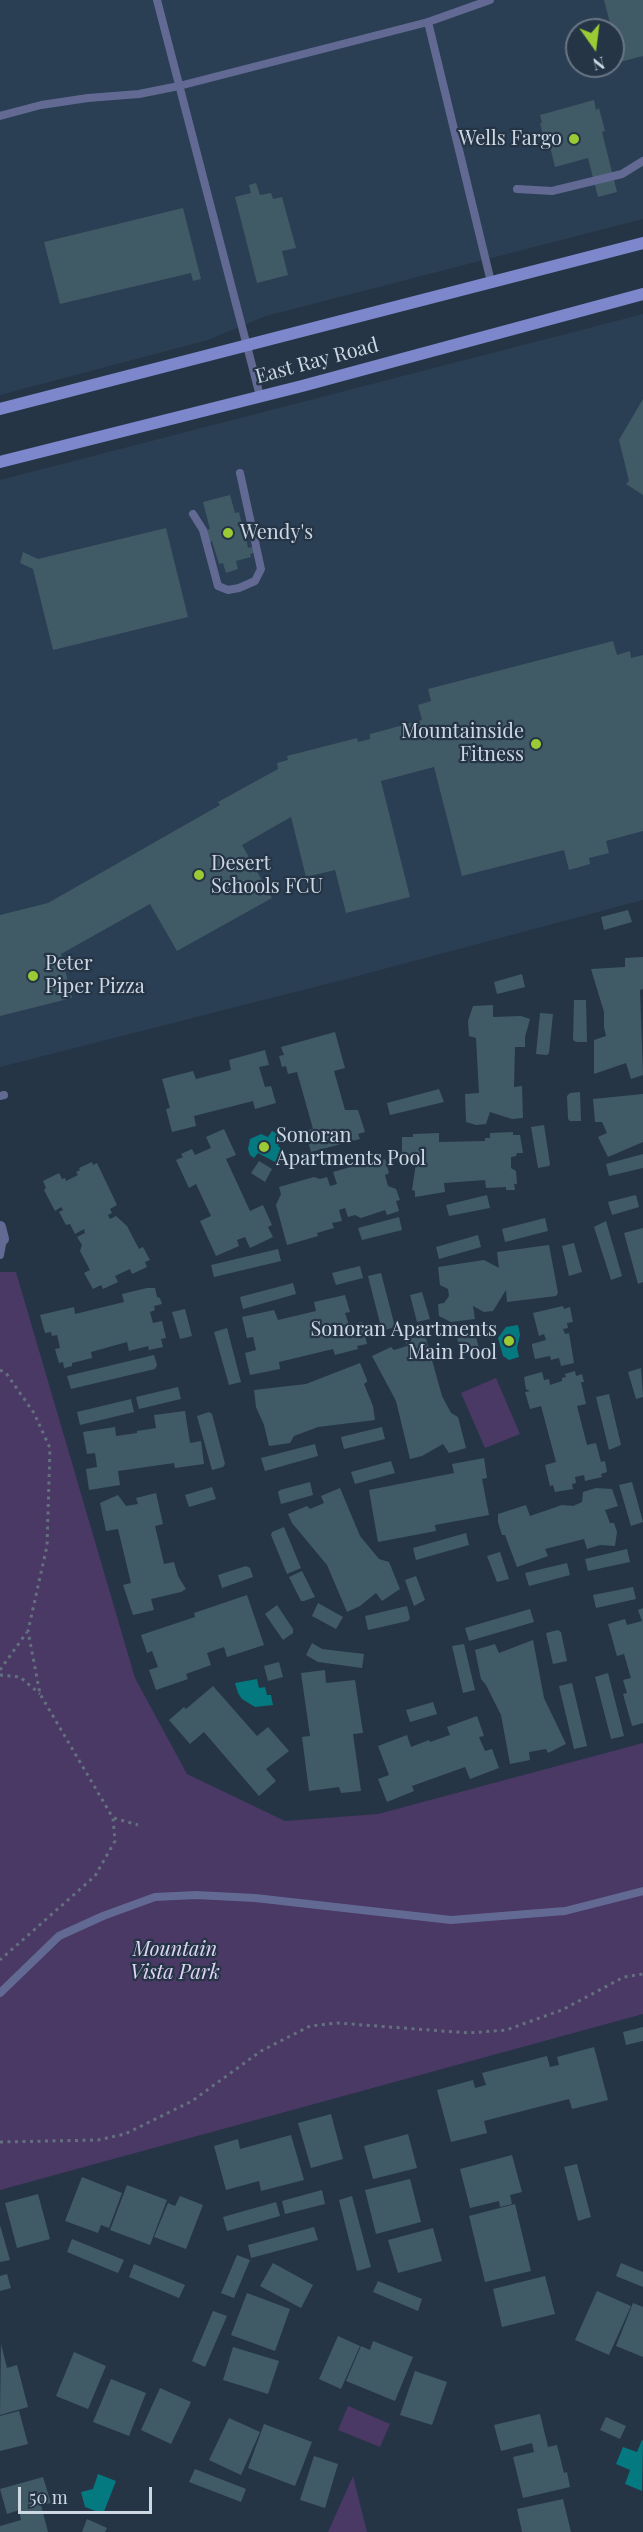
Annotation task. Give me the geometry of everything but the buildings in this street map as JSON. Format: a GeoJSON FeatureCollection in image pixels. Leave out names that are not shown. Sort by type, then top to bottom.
{"type":"FeatureCollection","features":[{"type":"Feature","properties":{"kind":"main road","name":"East Ray Road"},"geometry":{"type":"LineString","coordinates":[[0,409],[643,243]]}},
{"type":"Feature","properties":{"kind":"main road","name":"East Ray Road"},"geometry":{"type":"LineString","coordinates":[[0,462],[260,396],[643,294]]}},
{"type":"Feature","properties":{"kind":"lane"},"geometry":{"type":"LineString","coordinates":[[157,0],[260,396]]}},
{"type":"Feature","properties":{"kind":"lane"},"geometry":{"type":"LineString","coordinates":[[0,116],[42,105],[139,94],[179,86],[428,22],[490,0]]}},
{"type":"Feature","properties":{"kind":"lane"},"geometry":{"type":"LineString","coordinates":[[428,22],[491,282]]}},
{"type":"Feature","properties":{"kind":"lane"},"geometry":{"type":"LineString","coordinates":[[517,189],[552,192],[622,174],[643,161]]}},
{"type":"Feature","properties":{"kind":"lane"},"geometry":{"type":"LineString","coordinates":[[193,513],[203,530],[218,586],[228,590],[255,582],[261,569],[240,473]]}},
{"type":"Feature","properties":{"kind":"lane"},"geometry":{"type":"LineString","coordinates":[[0,1255],[2,1233]]}},
{"type":"Feature","properties":{"kind":"lane"},"geometry":{"type":"LineString","coordinates":[[0,1993],[59,1936],[103,1916],[155,1897],[196,1895],[255,1898],[451,1920],[564,1911],[643,1891]]}},
{"type":"Feature","properties":{"kind":"path"},"geometry":{"type":"LineString","coordinates":[[0,1370],[6,1373],[34,1413],[50,1448],[47,1546],[28,1631],[0,1670]]}},
{"type":"Feature","properties":{"kind":"path"},"geometry":{"type":"LineString","coordinates":[[28,1631],[40,1694]]}},
{"type":"Feature","properties":{"kind":"path"},"geometry":{"type":"LineString","coordinates":[[0,1675],[20,1677],[40,1694],[113,1818],[115,1841],[94,1876],[0,1960]]}},
{"type":"Feature","properties":{"kind":"path"},"geometry":{"type":"LineString","coordinates":[[113,1818],[138,1825]]}},
{"type":"Feature","properties":{"kind":"path"},"geometry":{"type":"LineString","coordinates":[[0,2142],[98,2140],[124,2134],[192,2102],[261,2051],[310,2026],[337,2024],[469,2033],[506,2030],[562,2010],[624,1977],[643,1974]]}},
{"type":"Feature","properties":{"kind":"shaded area"},"geometry":{"type":"Polygon","coordinates":[[[0,0],[643,0],[643,219],[266,316],[208,340],[0,395],[0,0]]]}},
{"type":"Feature","properties":{"kind":"shaded area"},"geometry":{"type":"Polygon","coordinates":[[[643,314],[643,900],[350,978],[0,1067],[0,480],[643,314]]]}},
{"type":"Feature","properties":{"kind":"shaded area","name":"Sonoran Apartments Pool"},"geometry":{"type":"Polygon","coordinates":[[[272,1131],[282,1136],[278,1146],[283,1150],[275,1162],[258,1153],[254,1158],[250,1155],[248,1149],[250,1139],[261,1134],[268,1137],[272,1131]]]}},
{"type":"Feature","properties":{"kind":"shaded area","name":"Sonoran Apartments Main Pool"},"geometry":{"type":"Polygon","coordinates":[[[518,1325],[519,1357],[509,1360],[503,1356],[498,1338],[506,1327],[518,1325]]]}},
{"type":"Feature","properties":{"kind":"shaded area"},"geometry":{"type":"Polygon","coordinates":[[[257,1679],[259,1688],[265,1687],[267,1695],[271,1695],[273,1705],[255,1707],[242,1699],[238,1693],[235,1683],[257,1679]]]}},
{"type":"Feature","properties":{"kind":"shaded area"},"geometry":{"type":"Polygon","coordinates":[[[642,2440],[642,2491],[625,2484],[630,2470],[616,2464],[623,2447],[637,2452],[642,2440]]]}},
{"type":"Feature","properties":{"kind":"shaded area"},"geometry":{"type":"Polygon","coordinates":[[[98,2474],[116,2481],[103,2514],[85,2507],[81,2492],[93,2489],[98,2474]]]}},
{"type":"Feature","properties":{"kind":"green space","name":"Mountain Vista Park"},"geometry":{"type":"Polygon","coordinates":[[[0,1272],[16,1272],[135,1678],[187,1774],[285,1821],[378,1814],[643,1743],[643,2014],[0,2190],[0,1272]]]}},
{"type":"Feature","properties":{"kind":"green space"},"geometry":{"type":"Polygon","coordinates":[[[496,1378],[520,1434],[485,1448],[461,1393],[496,1378]]]}},
{"type":"Feature","properties":{"kind":"green space"},"geometry":{"type":"Polygon","coordinates":[[[348,2406],[390,2424],[380,2447],[338,2430],[348,2406]]]}},
{"type":"Feature","properties":{"kind":"green space"},"geometry":{"type":"Polygon","coordinates":[[[353,2476],[367,2532],[328,2532],[353,2476]]]}},
{"type":"Feature","properties":{"kind":"place","name":"Wells Fargo"},"geometry":{"type":"Point","coordinates":[574,139]}},
{"type":"Feature","properties":{"kind":"place","name":"Wendy's"},"geometry":{"type":"Point","coordinates":[228,533]}},
{"type":"Feature","properties":{"kind":"place","name":"Mountainside Fitness"},"geometry":{"type":"Point","coordinates":[536,744]}},
{"type":"Feature","properties":{"kind":"place","name":"Desert Schools FCU"},"geometry":{"type":"Point","coordinates":[199,875]}},
{"type":"Feature","properties":{"kind":"place","name":"Peter Piper Pizza"},"geometry":{"type":"Point","coordinates":[33,976]}},
{"type":"Feature","properties":{"kind":"place","name":"Sonoran Apartments Pool"},"geometry":{"type":"Point","coordinates":[264,1147]}},
{"type":"Feature","properties":{"kind":"place","name":"Sonoran Apartments Main Pool"},"geometry":{"type":"Point","coordinates":[509,1341]}}]}
